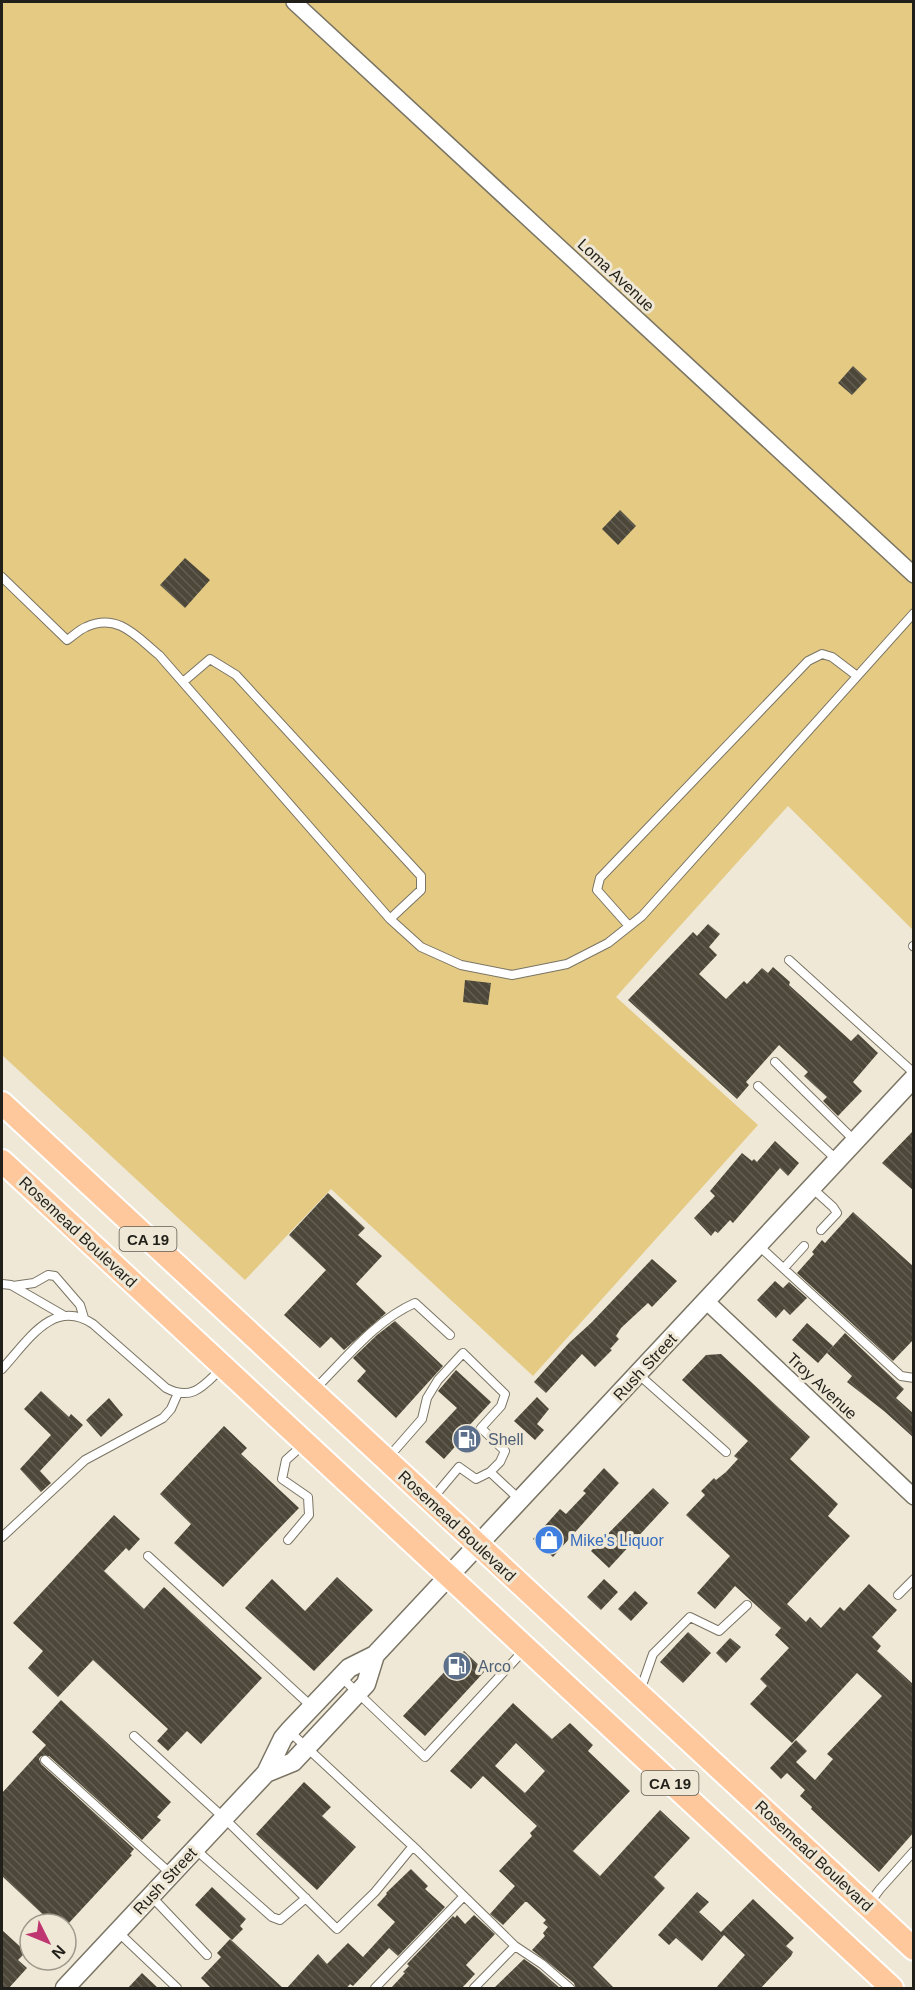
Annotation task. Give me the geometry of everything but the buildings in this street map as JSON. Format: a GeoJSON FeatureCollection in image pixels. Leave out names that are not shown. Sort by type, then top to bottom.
{"type":"FeatureCollection","features":[{"type":"Feature","properties":{"kind":"main road","name":"Rosemead Boulevard"},"geometry":{"type":"LineString","coordinates":[[2,1103],[914,1949]]}},
{"type":"Feature","properties":{"kind":"main road","name":"Rosemead Boulevard"},"geometry":{"type":"LineString","coordinates":[[2,1161],[892,1989]]}},
{"type":"Feature","properties":{"kind":"street","name":"Loma Avenue"},"geometry":{"type":"LineString","coordinates":[[294,2],[914,575]]}},
{"type":"Feature","properties":{"kind":"street","name":"Rush Street"},"geometry":{"type":"LineString","coordinates":[[65,1989],[266,1773],[283,1738],[289,1731],[349,1668],[375,1655],[914,1076]]}},
{"type":"Feature","properties":{"kind":"street","name":"Troy Avenue"},"geometry":{"type":"LineString","coordinates":[[706,1301],[914,1497]]}},
{"type":"Feature","properties":{"kind":"street","name":"Rush Street"},"geometry":{"type":"LineString","coordinates":[[266,1773],[293,1762],[357,1694],[366,1684],[375,1655]]}},
{"type":"Feature","properties":{"kind":"lane"},"geometry":{"type":"LineString","coordinates":[[2,577],[67,640],[86,626],[109,622],[123,626],[159,655],[390,919],[421,947],[460,965],[512,975],[567,964],[608,944],[642,916],[914,613]]}},
{"type":"Feature","properties":{"kind":"lane"},"geometry":{"type":"LineString","coordinates":[[629,926],[597,890],[600,878],[808,661],[822,654],[832,657],[857,676]]}},
{"type":"Feature","properties":{"kind":"lane"},"geometry":{"type":"LineString","coordinates":[[183,682],[210,659],[236,675],[421,876],[421,890],[390,919]]}},
{"type":"Feature","properties":{"kind":"lane"},"geometry":{"type":"LineString","coordinates":[[789,960],[914,1076]]}},
{"type":"Feature","properties":{"kind":"lane"},"geometry":{"type":"LineString","coordinates":[[775,1062],[855,1141]]}},
{"type":"Feature","properties":{"kind":"lane"},"geometry":{"type":"LineString","coordinates":[[758,1086],[837,1160]]}},
{"type":"Feature","properties":{"kind":"lane"},"geometry":{"type":"LineString","coordinates":[[811,1187],[837,1213],[821,1230]]}},
{"type":"Feature","properties":{"kind":"lane"},"geometry":{"type":"LineString","coordinates":[[758,1245],[901,1376],[914,1378]]}},
{"type":"Feature","properties":{"kind":"lane"},"geometry":{"type":"LineString","coordinates":[[784,1268],[804,1246]]}},
{"type":"Feature","properties":{"kind":"lane"},"geometry":{"type":"LineString","coordinates":[[2,1284],[13,1286],[34,1283],[48,1275],[55,1276],[80,1305],[84,1318]]}},
{"type":"Feature","properties":{"kind":"lane"},"geometry":{"type":"LineString","coordinates":[[13,1286],[63,1315],[84,1318],[166,1388],[178,1393],[194,1392],[202,1388],[223,1367]]}},
{"type":"Feature","properties":{"kind":"lane"},"geometry":{"type":"LineString","coordinates":[[312,1392],[361,1342],[396,1311],[415,1303],[450,1335]]}},
{"type":"Feature","properties":{"kind":"lane"},"geometry":{"type":"LineString","coordinates":[[2,1369],[44,1324],[63,1315]]}},
{"type":"Feature","properties":{"kind":"lane"},"geometry":{"type":"LineString","coordinates":[[386,1460],[422,1419],[427,1398],[438,1380],[463,1353],[506,1394],[501,1406],[481,1428],[505,1451],[500,1462],[490,1472],[476,1479],[459,1467],[430,1502]]}},
{"type":"Feature","properties":{"kind":"lane"},"geometry":{"type":"LineString","coordinates":[[638,1374],[726,1452]]}},
{"type":"Feature","properties":{"kind":"lane"},"geometry":{"type":"LineString","coordinates":[[2,1537],[85,1460],[162,1418],[171,1409],[178,1393]]}},
{"type":"Feature","properties":{"kind":"lane"},"geometry":{"type":"LineString","coordinates":[[288,1540],[309,1515],[308,1497],[282,1479],[286,1460],[305,1443]]}},
{"type":"Feature","properties":{"kind":"lane"},"geometry":{"type":"LineString","coordinates":[[490,1472],[520,1501]]}},
{"type":"Feature","properties":{"kind":"lane"},"geometry":{"type":"LineString","coordinates":[[148,1556],[312,1707]]}},
{"type":"Feature","properties":{"kind":"lane"},"geometry":{"type":"LineString","coordinates":[[898,1595],[914,1579]]}},
{"type":"Feature","properties":{"kind":"lane"},"geometry":{"type":"LineString","coordinates":[[639,1695],[653,1654],[690,1617],[719,1631],[747,1605]]}},
{"type":"Feature","properties":{"kind":"lane"},"geometry":{"type":"LineString","coordinates":[[341,1677],[425,1757],[525,1649]]}},
{"type":"Feature","properties":{"kind":"lane"},"geometry":{"type":"LineString","coordinates":[[289,1731],[413,1846],[515,1946],[542,1964],[570,1989]]}},
{"type":"Feature","properties":{"kind":"lane"},"geometry":{"type":"LineString","coordinates":[[134,1736],[224,1818],[337,1929],[375,1892],[413,1846]]}},
{"type":"Feature","properties":{"kind":"lane"},"geometry":{"type":"LineString","coordinates":[[45,1760],[171,1874]]}},
{"type":"Feature","properties":{"kind":"lane"},"geometry":{"type":"LineString","coordinates":[[195,1849],[273,1917],[280,1920],[306,1898]]}},
{"type":"Feature","properties":{"kind":"lane"},"geometry":{"type":"LineString","coordinates":[[868,1906],[914,1851]]}},
{"type":"Feature","properties":{"kind":"lane"},"geometry":{"type":"LineString","coordinates":[[151,1896],[207,1955]]}},
{"type":"Feature","properties":{"kind":"lane"},"geometry":{"type":"LineString","coordinates":[[375,1989],[464,1896]]}},
{"type":"Feature","properties":{"kind":"lane"},"geometry":{"type":"LineString","coordinates":[[118,1932],[177,1989]]}},
{"type":"Feature","properties":{"kind":"lane"},"geometry":{"type":"LineString","coordinates":[[474,1989],[515,1946]]}},
{"type":"Feature","properties":{"kind":"shaded area"},"geometry":{"type":"Polygon","coordinates":[[[2,2],[913,2],[913,930],[788,806],[616,997],[758,1125],[533,1376],[331,1189],[245,1280],[2,1055],[2,2]]]}},
{"type":"Feature","properties":{"kind":"place","name":"Shell"},"geometry":{"type":"Point","coordinates":[467,1439]}},
{"type":"Feature","properties":{"kind":"place","name":"Mike's Liquor"},"geometry":{"type":"Point","coordinates":[549,1540]}},
{"type":"Feature","properties":{"kind":"place","name":"Arco"},"geometry":{"type":"Point","coordinates":[457,1666]}}]}
